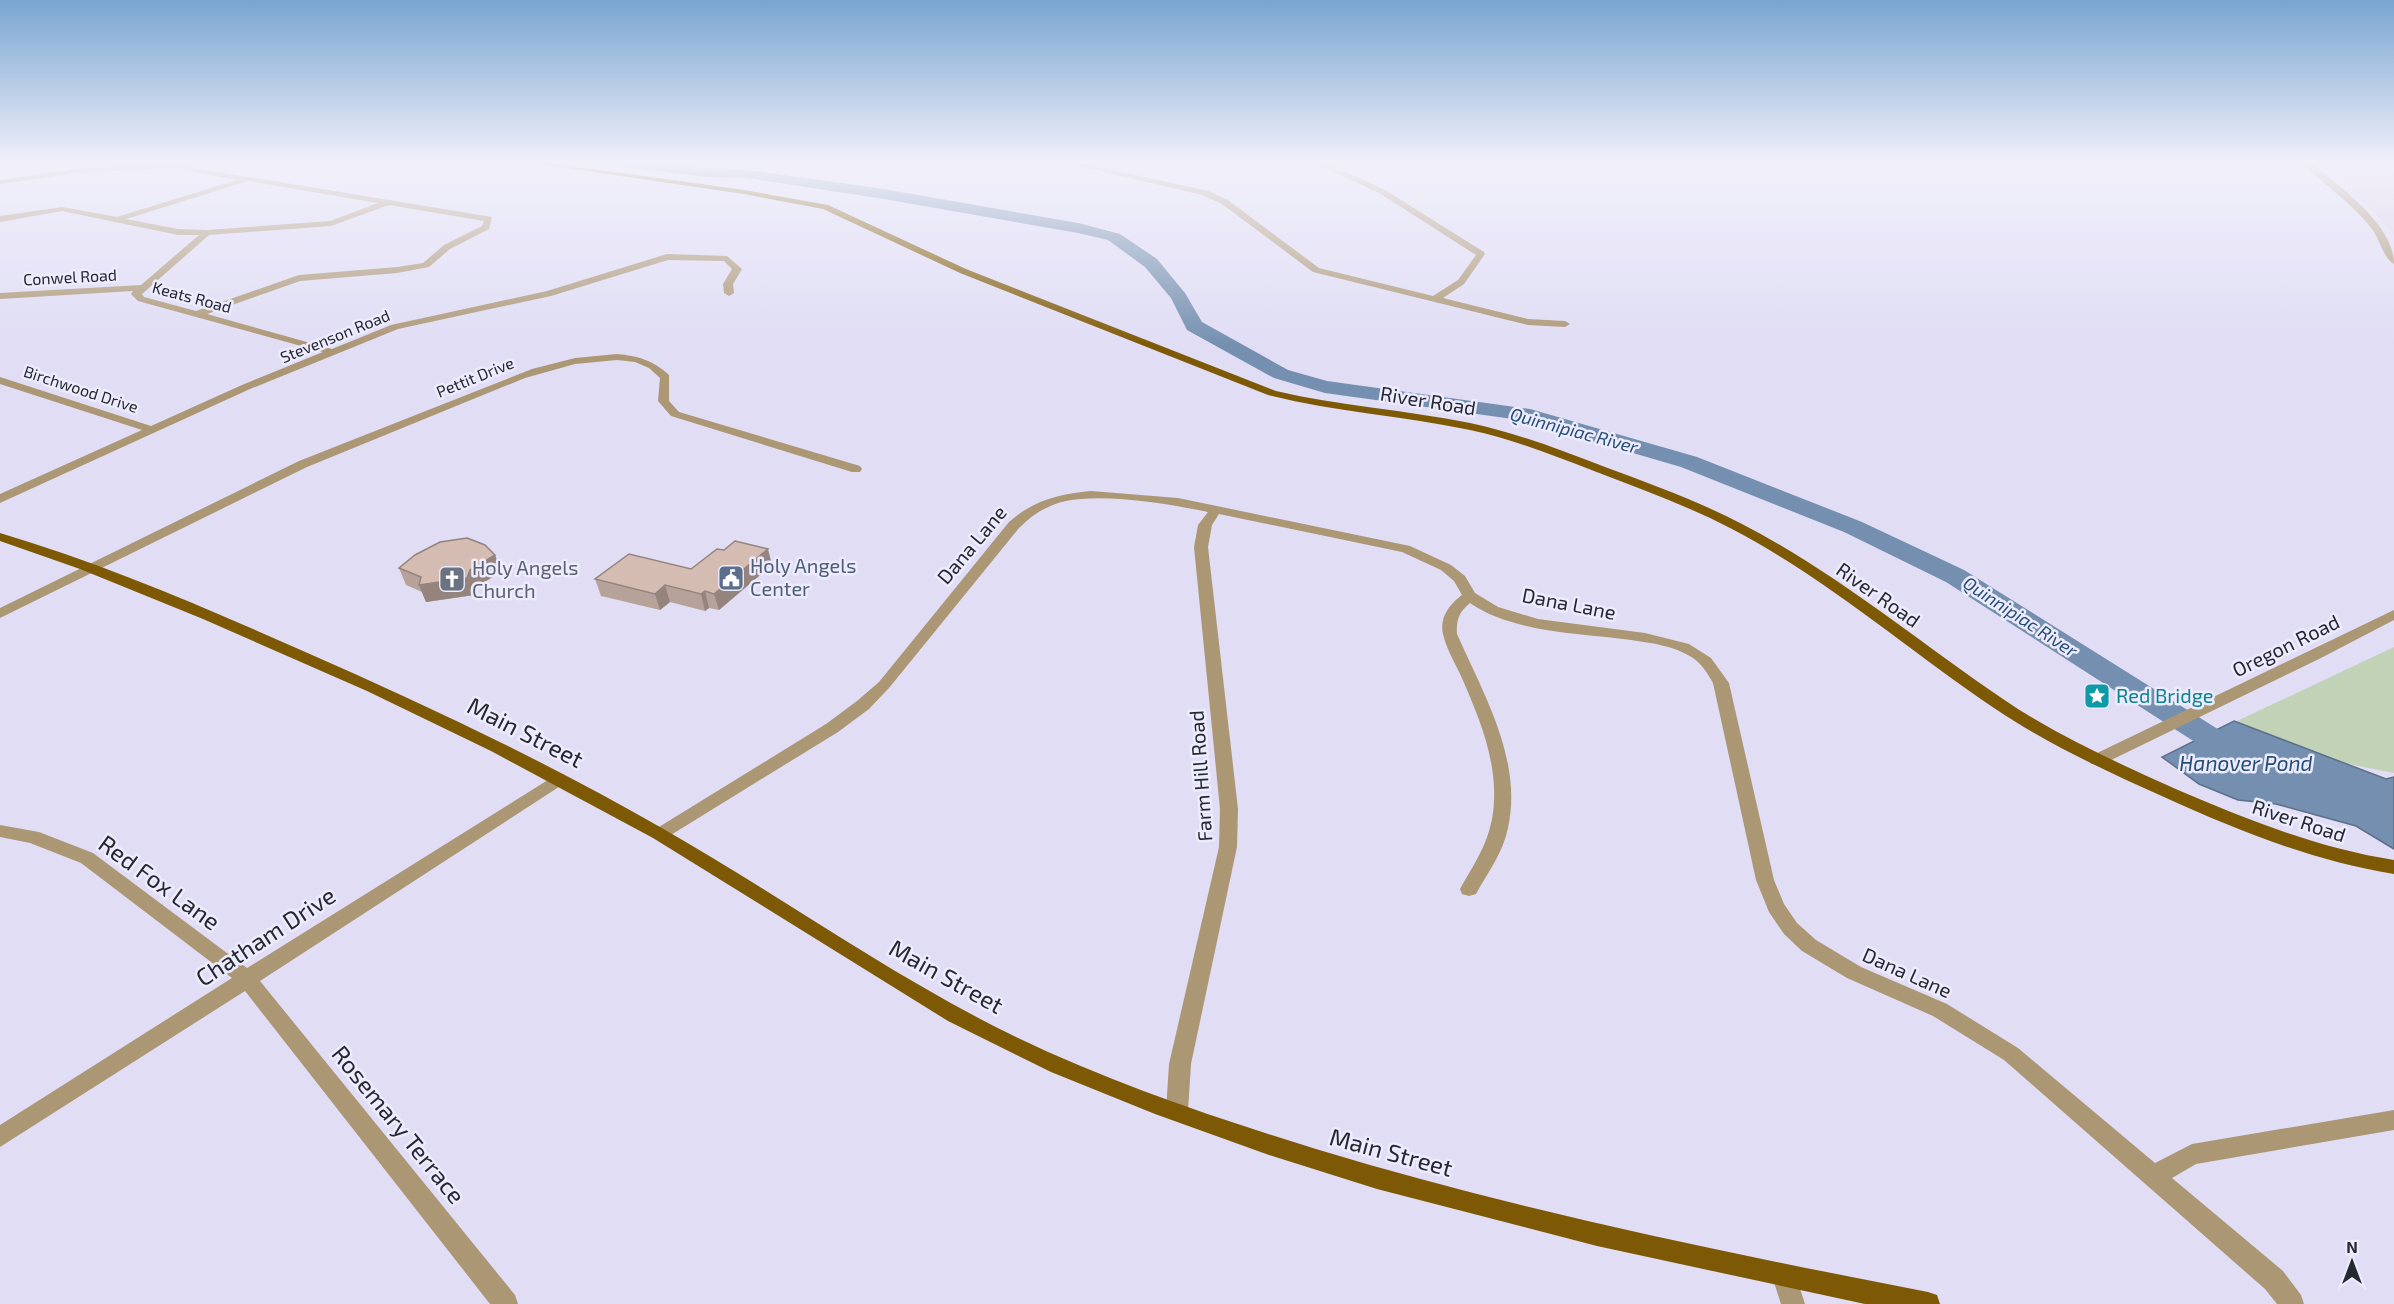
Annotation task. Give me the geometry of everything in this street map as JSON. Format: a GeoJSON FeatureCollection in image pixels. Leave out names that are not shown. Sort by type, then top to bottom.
{"type":"FeatureCollection","features":[{"type":"Feature","properties":{"kind":"main road","name":"River Road"},"geometry":{"type":"LineString","coordinates":[[862,224],[972,274],[1272,393],[1317,404],[1470,427],[1528,443],[1642,485],[1716,516],[1770,546],[1834,587],[2002,706],[2097,760],[2213,812],[2277,837],[2330,855],[2394,867]]}},
{"type":"Feature","properties":{"kind":"main road","name":"Main Street"},"geometry":{"type":"LineString","coordinates":[[0,537],[91,567],[192,608],[405,702],[559,779],[660,834],[956,1015],[1056,1065],[1316,1160],[1530,1218],[1784,1276],[1928,1304]]}},
{"type":"Feature","properties":{"kind":"street"},"geometry":{"type":"LineString","coordinates":[[140,224],[178,232],[207,233],[320,224]]}},
{"type":"Feature","properties":{"kind":"street"},"geometry":{"type":"LineString","coordinates":[[198,314],[299,278],[397,270],[426,264],[447,248],[486,227],[487,224]]}},
{"type":"Feature","properties":{"kind":"street"},"geometry":{"type":"LineString","coordinates":[[1254,224],[1316,270],[1528,322],[1565,324]]}},
{"type":"Feature","properties":{"kind":"street"},"geometry":{"type":"LineString","coordinates":[[1434,298],[1461,282],[1481,254],[1435,224]]}},
{"type":"Feature","properties":{"kind":"street"},"geometry":{"type":"LineString","coordinates":[[2372,224],[2385,241],[2394,261]]}},
{"type":"Feature","properties":{"kind":"street","name":"Keats Road"},"geometry":{"type":"LineString","coordinates":[[207,233],[136,294],[141,299],[333,352]]}},
{"type":"Feature","properties":{"kind":"street","name":"Stevenson Road"},"geometry":{"type":"LineString","coordinates":[[0,499],[153,429],[394,327],[585,285],[667,257],[700,255],[727,259],[737,269],[728,284],[729,293]]}},
{"type":"Feature","properties":{"kind":"street","name":"Conwel Road"},"geometry":{"type":"LineString","coordinates":[[0,296],[106,288],[142,288]]}},
{"type":"Feature","properties":{"kind":"street","name":"Pettit Drive"},"geometry":{"type":"LineString","coordinates":[[91,567],[319,458],[531,372],[580,360],[620,358],[650,364],[660,370],[664,376],[662,400],[666,407],[675,414],[856,469]]}},
{"type":"Feature","properties":{"kind":"street","name":"Birchwood Drive"},"geometry":{"type":"LineString","coordinates":[[0,380],[153,429]]}},
{"type":"Feature","properties":{"kind":"street","name":"Dana Lane"},"geometry":{"type":"LineString","coordinates":[[660,834],[832,728],[863,705],[884,685],[1025,514],[1041,505],[1065,497],[1091,495],[1178,502],[1405,549],[1441,565],[1458,577],[1470,596],[1491,609],[1537,623],[1574,630],[1654,639],[1679,645],[1697,654],[1713,669],[1721,683],[1768,891],[1771,902],[1786,925],[1809,946],[1838,964],[1928,1004],[1976,1030],[2011,1054],[2274,1281],[2292,1304]]}},
{"type":"Feature","properties":{"kind":"street","name":"Farm Hill Road"},"geometry":{"type":"LineString","coordinates":[[1177,1111],[1180,1064],[1228,847],[1229,809],[1201,547],[1205,525],[1216,510]]}},
{"type":"Feature","properties":{"kind":"street"},"geometry":{"type":"LineString","coordinates":[[0,614],[91,567]]}},
{"type":"Feature","properties":{"kind":"street"},"geometry":{"type":"LineString","coordinates":[[1469,889],[1489,856],[1500,822],[1504,787],[1501,761],[1493,738],[1450,634],[1448,620],[1457,605],[1470,596]]}},
{"type":"Feature","properties":{"kind":"street","name":"Oregon Road"},"geometry":{"type":"LineString","coordinates":[[2097,760],[2365,631],[2394,614]]}},
{"type":"Feature","properties":{"kind":"street","name":"Chatham Drive"},"geometry":{"type":"LineString","coordinates":[[0,1137],[559,779]]}},
{"type":"Feature","properties":{"kind":"street","name":"Red Fox Lane"},"geometry":{"type":"LineString","coordinates":[[0,831],[33,837],[87,858],[247,979]]}},
{"type":"Feature","properties":{"kind":"street","name":"Rosemary Terrace"},"geometry":{"type":"LineString","coordinates":[[247,979],[506,1304]]}},
{"type":"Feature","properties":{"kind":"street"},"geometry":{"type":"LineString","coordinates":[[2154,1176],[2192,1154],[2394,1120]]}},
{"type":"Feature","properties":{"kind":"street"},"geometry":{"type":"LineString","coordinates":[[1784,1276],[1793,1304]]}},
{"type":"Feature","properties":{"kind":"shaded area"},"geometry":{"type":"Polygon","coordinates":[[[2385,224],[2394,224],[2394,234],[2385,224]]]}},
{"type":"Feature","properties":{"kind":"green space"},"geometry":{"type":"Polygon","coordinates":[[[2394,647],[2394,773],[2328,760],[2237,721],[2394,647]]]}},
{"type":"Feature","properties":{"kind":"water","name":"Hanover Pond"},"geometry":{"type":"Polygon","coordinates":[[[2234,721],[2386,779],[2394,777],[2394,849],[2356,826],[2276,804],[2238,800],[2199,784],[2162,757],[2234,721]]]}},
{"type":"Feature","properties":{"kind":"building"},"geometry":{"type":"Polygon","coordinates":[[[467,538],[485,545],[495,555],[470,570],[467,578],[419,585],[421,577],[399,568],[415,555],[440,542],[467,538]]]}},
{"type":"Feature","properties":{"kind":"building"},"geometry":{"type":"Polygon","coordinates":[[[735,541],[768,549],[714,594],[705,591],[701,594],[665,585],[655,594],[595,579],[629,554],[691,569],[717,549],[724,550],[735,541]]]}},
{"type":"Feature","properties":{"kind":"waterway","name":"Quinnipiac River"},"geometry":{"type":"LineString","coordinates":[[1054,224],[1114,237],[1151,263],[1179,297],[1194,326],[1281,374],[1325,387],[1522,414],[1689,462],[1853,527],[1955,576],[2237,755]]}},
{"type":"Feature","properties":{"kind":"place","name":"Holy Angels Center"},"geometry":{"type":"Point","coordinates":[731,578]}},
{"type":"Feature","properties":{"kind":"place","name":"Holy Angels Church"},"geometry":{"type":"Point","coordinates":[452,579]}},
{"type":"Feature","properties":{"kind":"place","name":"Red Bridge"},"geometry":{"type":"Point","coordinates":[2097,696]}}]}
